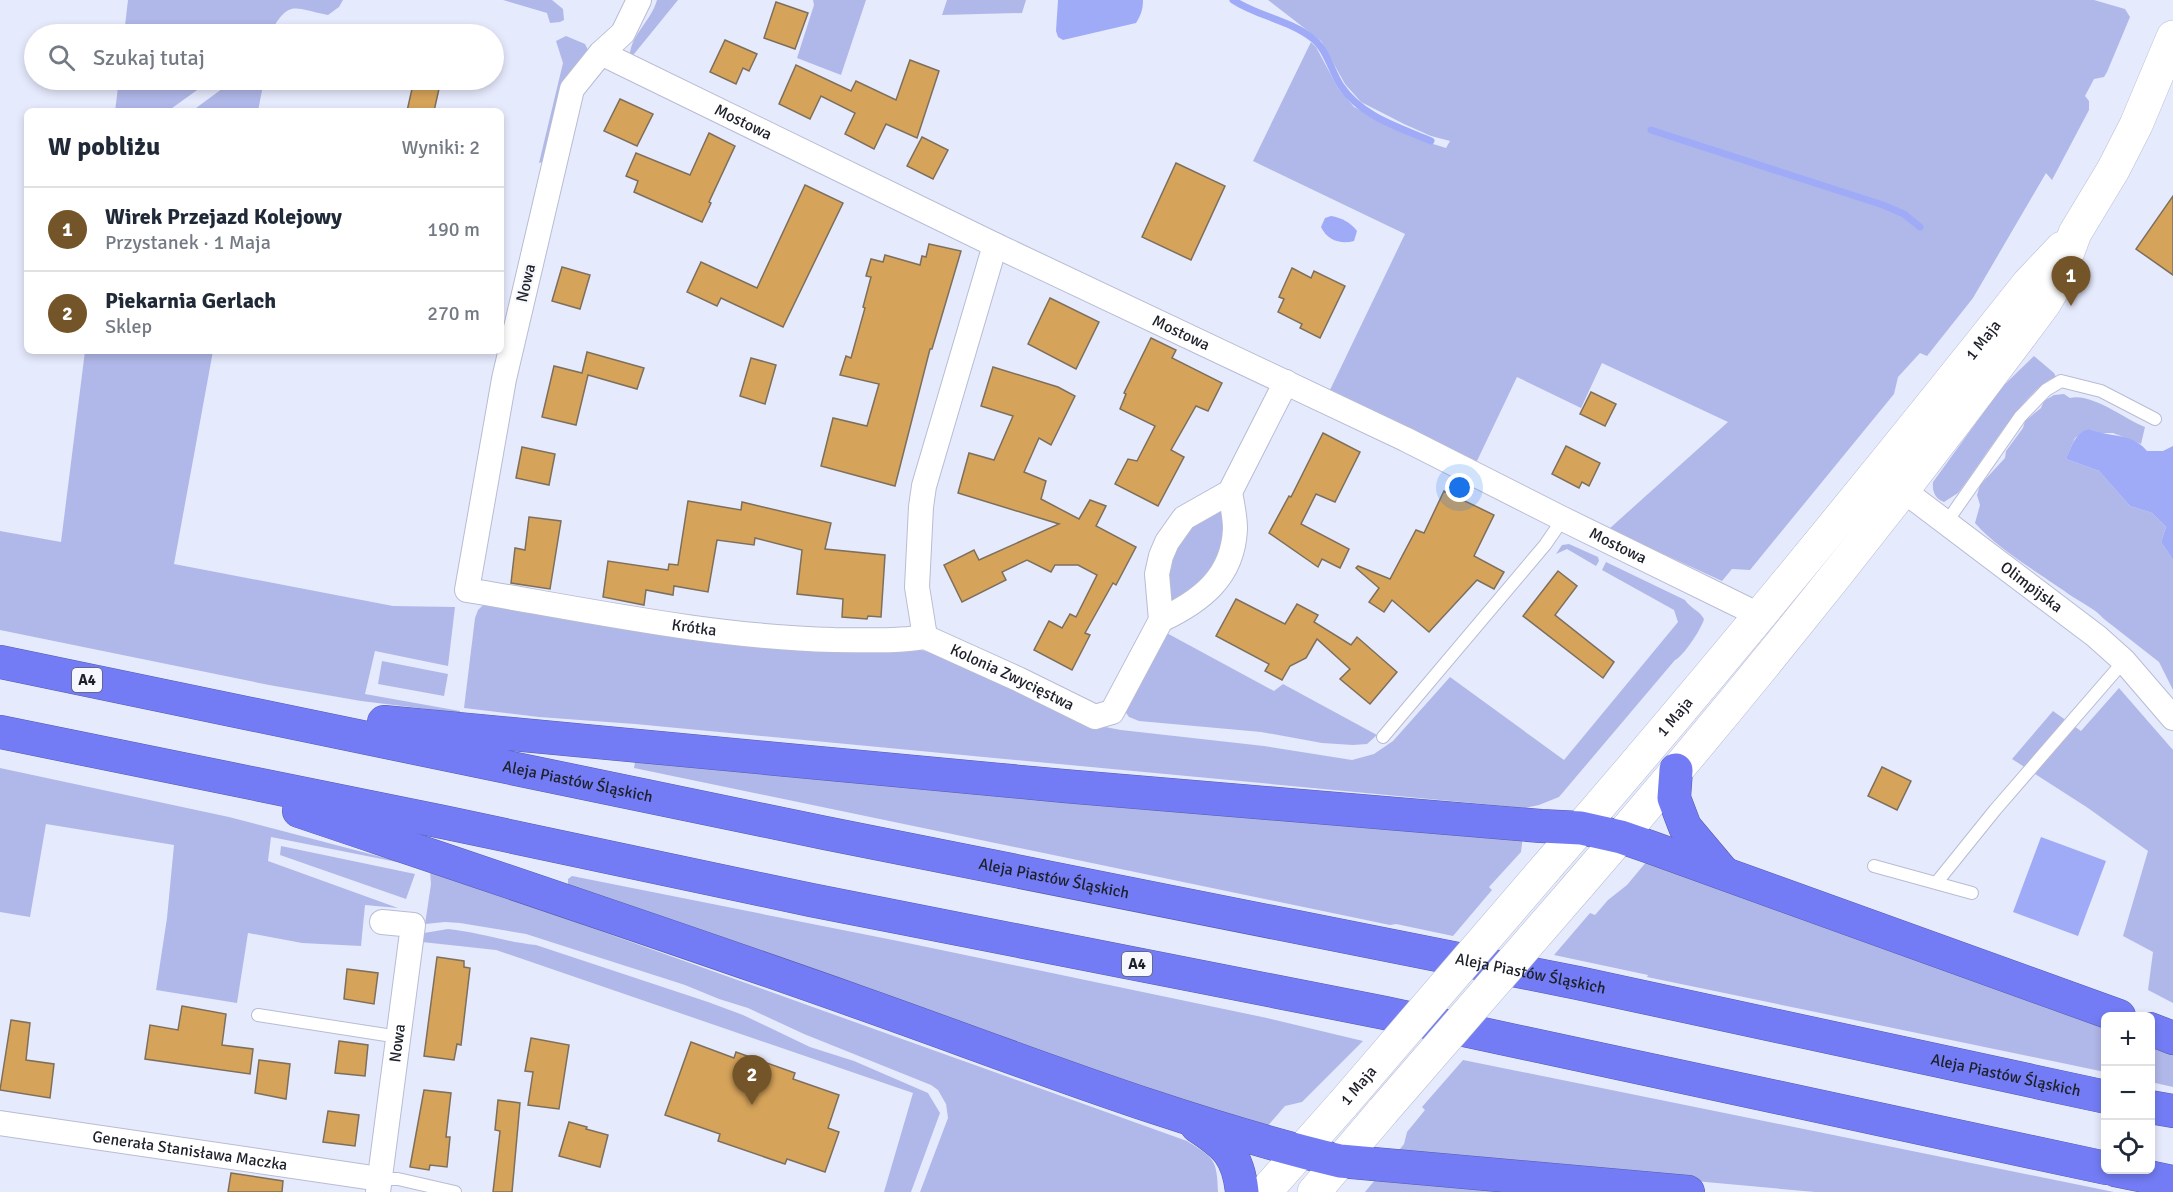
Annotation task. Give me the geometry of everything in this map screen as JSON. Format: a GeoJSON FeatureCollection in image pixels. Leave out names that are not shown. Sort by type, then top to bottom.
{"type":"FeatureCollection","features":[{"type":"Feature","properties":{"kind":"highway","name":"Aleja Piastów Śląskich"},"geometry":{"type":"LineString","coordinates":[[0,662],[825,833],[1578,983],[2101,1096]]}},
{"type":"Feature","properties":{"kind":"highway"},"geometry":{"type":"LineString","coordinates":[[173,698],[405,724],[1040,783],[1581,828],[1621,837],[2105,1012]]}},
{"type":"Feature","properties":{"kind":"highway","name":"A4"},"geometry":{"type":"LineString","coordinates":[[0,732],[811,900],[1396,1015],[2101,1167]]}},
{"type":"Feature","properties":{"kind":"highway"},"geometry":{"type":"LineString","coordinates":[[166,766],[860,1002],[1038,1068],[1183,1116],[1300,1151],[1340,1161],[1688,1192]]}},
{"type":"Feature","properties":{"kind":"highway"},"geometry":{"type":"LineString","coordinates":[[1676,770],[1674,798],[1685,827],[1726,874]]}},
{"type":"Feature","properties":{"kind":"highway"},"geometry":{"type":"LineString","coordinates":[[2155,1031],[2173,1038]]}},
{"type":"Feature","properties":{"kind":"highway"},"geometry":{"type":"LineString","coordinates":[[2155,1108],[2173,1111]]}},
{"type":"Feature","properties":{"kind":"highway"},"geometry":{"type":"LineString","coordinates":[[1183,1116],[1222,1143],[1238,1167],[1242,1192]]}},
{"type":"Feature","properties":{"kind":"highway"},"geometry":{"type":"LineString","coordinates":[[2134,1174],[2173,1182]]}},
{"type":"Feature","properties":{"kind":"main road","name":"1 Maja"},"geometry":{"type":"LineString","coordinates":[[1314,1192],[1621,837],[1743,692],[1904,489],[2044,304],[2056,284],[2075,233],[2113,170],[2136,125],[2164,84],[2173,37]]}},
{"type":"Feature","properties":{"kind":"main road","name":"1 Maja"},"geometry":{"type":"LineString","coordinates":[[1265,1192],[1581,828],[1877,472],[2028,284],[2075,233]]}},
{"type":"Feature","properties":{"kind":"street","name":"Nowa"},"geometry":{"type":"LineString","coordinates":[[467,590],[504,379],[572,89],[601,53],[623,33],[639,0]]}},
{"type":"Feature","properties":{"kind":"street","name":"Mostowa"},"geometry":{"type":"LineString","coordinates":[[601,53],[994,245],[1405,439],[1759,615]]}},
{"type":"Feature","properties":{"kind":"street"},"geometry":{"type":"LineString","coordinates":[[925,637],[917,587],[924,486],[994,245]]}},
{"type":"Feature","properties":{"kind":"street"},"geometry":{"type":"LineString","coordinates":[[1230,492],[1235,531],[1227,561],[1218,578],[1208,592],[1197,601],[1161,620],[1157,574],[1161,556],[1170,536],[1184,518],[1230,492],[1286,382]]}},
{"type":"Feature","properties":{"kind":"street","name":"Olimpijska"},"geometry":{"type":"LineString","coordinates":[[1877,472],[1904,489],[2096,636],[2124,661],[2173,718]]}},
{"type":"Feature","properties":{"kind":"street","name":"Krótka"},"geometry":{"type":"LineString","coordinates":[[467,590],[701,628],[792,639],[902,641],[925,637]]}},
{"type":"Feature","properties":{"kind":"street","name":"Kolonia Zwycięstwa"},"geometry":{"type":"LineString","coordinates":[[925,637],[1095,717],[1112,712],[1161,620]]}},
{"type":"Feature","properties":{"kind":"street","name":"Nowa"},"geometry":{"type":"LineString","coordinates":[[379,1186],[413,925],[382,922]]}},
{"type":"Feature","properties":{"kind":"street","name":"Generała Stanisława Maczka"},"geometry":{"type":"LineString","coordinates":[[0,1123],[379,1186]]}},
{"type":"Feature","properties":{"kind":"lane"},"geometry":{"type":"LineString","coordinates":[[1946,523],[2020,417],[2046,390],[2061,381],[2101,391],[2155,419]]}},
{"type":"Feature","properties":{"kind":"lane"},"geometry":{"type":"LineString","coordinates":[[1383,737],[1545,545],[1563,519]]}},
{"type":"Feature","properties":{"kind":"lane"},"geometry":{"type":"LineString","coordinates":[[1937,882],[1995,810],[2124,661]]}},
{"type":"Feature","properties":{"kind":"lane"},"geometry":{"type":"LineString","coordinates":[[1874,866],[1972,893]]}},
{"type":"Feature","properties":{"kind":"lane"},"geometry":{"type":"LineString","coordinates":[[258,1015],[399,1037]]}},
{"type":"Feature","properties":{"kind":"lane"},"geometry":{"type":"LineString","coordinates":[[379,1186],[398,1179],[455,1192]]}},
{"type":"Feature","properties":{"kind":"shaded area"},"geometry":{"type":"Polygon","coordinates":[[[128,0],[343,0],[339,7],[328,15],[292,9],[287,11],[276,24],[125,24],[128,0]]]}},
{"type":"Feature","properties":{"kind":"shaded area"},"geometry":{"type":"Polygon","coordinates":[[[503,0],[552,0],[563,9],[564,20],[550,23],[547,13],[503,0]]]}},
{"type":"Feature","properties":{"kind":"shaded area"},"geometry":{"type":"Polygon","coordinates":[[[657,0],[678,0],[630,59],[630,51],[636,36],[657,0]]]}},
{"type":"Feature","properties":{"kind":"shaded area"},"geometry":{"type":"Polygon","coordinates":[[[813,0],[866,0],[841,75],[797,58],[814,5],[813,0]]]}},
{"type":"Feature","properties":{"kind":"shaded area"},"geometry":{"type":"Polygon","coordinates":[[[947,0],[1026,0],[1022,13],[942,15],[947,0]]]}},
{"type":"Feature","properties":{"kind":"shaded area"},"geometry":{"type":"Polygon","coordinates":[[[1058,0],[1143,0],[1143,6],[1136,23],[1063,40],[1058,37],[1056,31],[1058,0]]]}},
{"type":"Feature","properties":{"kind":"shaded area"},"geometry":{"type":"Polygon","coordinates":[[[1268,0],[2094,0],[2125,9],[2130,17],[2107,72],[2104,77],[2094,79],[2085,96],[2089,101],[2089,110],[2052,180],[2046,173],[1973,298],[1927,356],[1920,353],[1898,377],[1894,394],[1750,570],[1732,569],[1722,581],[1609,529],[1728,422],[1602,363],[1581,408],[1517,377],[1476,463],[1329,392],[1405,234],[1253,161],[1311,42],[1338,88],[1354,107],[1430,143],[1446,148],[1450,141],[1431,136],[1361,102],[1345,84],[1321,41],[1268,0]]]}},
{"type":"Feature","properties":{"kind":"shaded area"},"geometry":{"type":"Polygon","coordinates":[[[566,36],[585,44],[589,52],[543,162],[539,163],[563,63],[556,41],[566,36]]]}},
{"type":"Feature","properties":{"kind":"shaded area"},"geometry":{"type":"Polygon","coordinates":[[[118,90],[197,90],[172,108],[115,108],[118,90]]]}},
{"type":"Feature","properties":{"kind":"shaded area"},"geometry":{"type":"Polygon","coordinates":[[[220,90],[262,90],[259,108],[196,108],[220,90]]]}},
{"type":"Feature","properties":{"kind":"shaded area"},"geometry":{"type":"Polygon","coordinates":[[[1331,216],[1346,221],[1357,231],[1354,241],[1339,242],[1327,235],[1321,227],[1325,218],[1331,216]]]}},
{"type":"Feature","properties":{"kind":"shaded area"},"geometry":{"type":"Polygon","coordinates":[[[85,354],[212,354],[174,564],[393,606],[455,607],[448,666],[375,651],[365,694],[460,711],[460,713],[361,701],[269,685],[0,630],[0,531],[61,542],[85,354]]]}},
{"type":"Feature","properties":{"kind":"shaded area"},"geometry":{"type":"Polygon","coordinates":[[[2034,356],[2056,377],[2044,383],[2018,410],[1958,493],[1944,502],[1941,501],[1935,494],[1933,482],[2002,387],[2034,356]]]}},
{"type":"Feature","properties":{"kind":"shaded area"},"geometry":{"type":"Polygon","coordinates":[[[2064,394],[2070,398],[2078,397],[2098,402],[2145,427],[2141,444],[2113,433],[2099,433],[2090,429],[2075,438],[2066,459],[2099,471],[2130,506],[2152,513],[2166,527],[2161,542],[2173,560],[2173,690],[2159,662],[2093,609],[1996,543],[1975,523],[1980,505],[1977,495],[1980,485],[2005,458],[2006,451],[2023,428],[2025,421],[2041,408],[2044,401],[2054,395],[2064,394]]]}},
{"type":"Feature","properties":{"kind":"shaded area"},"geometry":{"type":"Polygon","coordinates":[[[2090,429],[2127,438],[2147,451],[2163,451],[2173,446],[2173,560],[2161,542],[2166,527],[2152,513],[2130,506],[2099,471],[2066,459],[2077,436],[2090,429]]]}},
{"type":"Feature","properties":{"kind":"shaded area"},"geometry":{"type":"Polygon","coordinates":[[[1223,505],[1228,523],[1213,571],[1172,607],[1163,590],[1178,537],[1223,505]]]}},
{"type":"Feature","properties":{"kind":"shaded area"},"geometry":{"type":"Polygon","coordinates":[[[1569,544],[1598,557],[1599,561],[1596,566],[1567,549],[1556,554],[1562,545],[1569,544]]]}},
{"type":"Feature","properties":{"kind":"shaded area"},"geometry":{"type":"Polygon","coordinates":[[[1606,562],[1685,600],[1704,619],[1687,648],[1559,797],[1525,808],[635,724],[539,717],[464,708],[475,618],[478,610],[484,604],[798,648],[920,650],[943,655],[1100,726],[1264,746],[1352,760],[1374,754],[1393,741],[1450,677],[1564,760],[1678,622],[1674,610],[1602,570],[1606,562]]]}},
{"type":"Feature","properties":{"kind":"shaded area"},"geometry":{"type":"Polygon","coordinates":[[[1163,631],[1274,691],[1283,684],[1377,735],[1367,744],[1322,743],[1261,732],[1139,721],[1129,717],[1124,710],[1163,631]]]}},
{"type":"Feature","properties":{"kind":"shaded area"},"geometry":{"type":"Polygon","coordinates":[[[382,661],[448,674],[444,696],[378,684],[382,661]]]}},
{"type":"Feature","properties":{"kind":"shaded area"},"geometry":{"type":"Polygon","coordinates":[[[2119,688],[2173,750],[2173,1003],[2148,990],[2153,952],[2123,936],[2148,851],[2088,808],[2012,759],[2053,711],[2081,731],[2119,688]]]}},
{"type":"Feature","properties":{"kind":"shaded area"},"geometry":{"type":"Polygon","coordinates":[[[636,757],[1523,836],[1521,852],[1489,887],[1492,890],[1453,936],[1396,924],[1390,925],[634,768],[636,757]]]}},
{"type":"Feature","properties":{"kind":"shaded area"},"geometry":{"type":"Polygon","coordinates":[[[0,768],[229,817],[412,865],[271,837],[268,861],[398,908],[365,905],[361,946],[302,943],[248,933],[237,1003],[156,990],[167,918],[174,845],[46,824],[30,917],[0,912],[0,768]]]}},
{"type":"Feature","properties":{"kind":"shaded area"},"geometry":{"type":"Polygon","coordinates":[[[2041,837],[2106,861],[2078,936],[2013,912],[2041,837]]]}},
{"type":"Feature","properties":{"kind":"shaded area"},"geometry":{"type":"Polygon","coordinates":[[[281,846],[415,874],[406,899],[280,855],[281,846]]]}},
{"type":"Feature","properties":{"kind":"shaded area"},"geometry":{"type":"Polygon","coordinates":[[[1647,861],[2101,1024],[2101,1071],[1647,977],[1648,975],[1554,955],[1590,913],[1595,915],[1608,900],[1627,885],[1647,861]]]}},
{"type":"Feature","properties":{"kind":"shaded area"},"geometry":{"type":"Polygon","coordinates":[[[430,870],[1187,1141],[1212,1160],[1217,1172],[1218,1192],[920,1192],[948,1118],[946,1104],[938,1090],[931,1085],[804,1034],[748,1008],[685,985],[526,934],[460,923],[425,924],[431,884],[430,870]]]}},
{"type":"Feature","properties":{"kind":"shaded area"},"geometry":{"type":"Polygon","coordinates":[[[572,876],[898,941],[1267,1018],[1363,1041],[1302,1102],[1285,1106],[1265,1129],[568,887],[568,879],[572,876]]]}},
{"type":"Feature","properties":{"kind":"shaded area"},"geometry":{"type":"Polygon","coordinates":[[[448,929],[536,945],[708,1002],[743,1015],[810,1047],[854,1061],[928,1093],[940,1113],[911,1192],[884,1192],[913,1093],[496,950],[422,942],[424,933],[448,929]]]}},
{"type":"Feature","properties":{"kind":"shaded area"},"geometry":{"type":"Polygon","coordinates":[[[2155,1042],[2173,1049],[2173,1087],[2155,1083],[2155,1042]]]}},
{"type":"Feature","properties":{"kind":"shaded area"},"geometry":{"type":"Polygon","coordinates":[[[1463,1060],[2114,1192],[1815,1192],[1396,1154],[1404,1144],[1407,1132],[1425,1110],[1422,1107],[1463,1060]]]}},
{"type":"Feature","properties":{"kind":"shaded area"},"geometry":{"type":"Polygon","coordinates":[[[1379,1175],[1552,1192],[1365,1192],[1379,1175]]]}},
{"type":"Feature","properties":{"kind":"building"},"geometry":{"type":"Polygon","coordinates":[[[776,2],[808,13],[795,49],[764,38],[776,2]]]}},
{"type":"Feature","properties":{"kind":"building"},"geometry":{"type":"Polygon","coordinates":[[[725,40],[757,54],[749,71],[743,68],[736,84],[710,72],[725,40]]]}},
{"type":"Feature","properties":{"kind":"building"},"geometry":{"type":"Polygon","coordinates":[[[910,60],[939,71],[917,138],[886,124],[874,149],[845,134],[855,113],[821,96],[810,119],[779,104],[796,65],[851,91],[856,81],[896,100],[910,60]]]}},
{"type":"Feature","properties":{"kind":"building"},"geometry":{"type":"Polygon","coordinates":[[[412,90],[439,90],[435,108],[408,108],[412,90]]]}},
{"type":"Feature","properties":{"kind":"building"},"geometry":{"type":"Polygon","coordinates":[[[620,99],[653,114],[637,146],[604,131],[620,99]]]}},
{"type":"Feature","properties":{"kind":"building"},"geometry":{"type":"Polygon","coordinates":[[[709,133],[735,146],[702,222],[634,192],[638,181],[626,176],[636,153],[690,175],[709,133]]]}},
{"type":"Feature","properties":{"kind":"building"},"geometry":{"type":"Polygon","coordinates":[[[922,137],[948,150],[933,179],[907,166],[922,137]]]}},
{"type":"Feature","properties":{"kind":"building"},"geometry":{"type":"Polygon","coordinates":[[[1176,163],[1225,186],[1191,260],[1142,237],[1176,163]]]}},
{"type":"Feature","properties":{"kind":"building"},"geometry":{"type":"Polygon","coordinates":[[[805,185],[843,203],[783,327],[721,298],[717,306],[687,292],[701,262],[757,288],[805,185]]]}},
{"type":"Feature","properties":{"kind":"building"},"geometry":{"type":"Polygon","coordinates":[[[2173,196],[2173,275],[2136,249],[2173,196]]]}},
{"type":"Feature","properties":{"kind":"building"},"geometry":{"type":"Polygon","coordinates":[[[929,244],[961,251],[932,349],[930,349],[895,486],[821,466],[833,418],[867,426],[879,384],[840,375],[846,356],[851,358],[865,308],[863,307],[871,277],[866,276],[871,259],[883,262],[885,255],[920,265],[922,256],[926,257],[929,244]]]}},
{"type":"Feature","properties":{"kind":"building"},"geometry":{"type":"Polygon","coordinates":[[[562,267],[590,275],[580,309],[552,301],[562,267]]]}},
{"type":"Feature","properties":{"kind":"building"},"geometry":{"type":"Polygon","coordinates":[[[1292,268],[1311,278],[1314,271],[1345,286],[1320,338],[1300,328],[1302,324],[1278,312],[1284,299],[1279,297],[1292,268]]]}},
{"type":"Feature","properties":{"kind":"building"},"geometry":{"type":"Polygon","coordinates":[[[1050,298],[1099,322],[1076,369],[1028,344],[1050,298]]]}},
{"type":"Feature","properties":{"kind":"building"},"geometry":{"type":"Polygon","coordinates":[[[1151,338],[1176,350],[1172,358],[1222,383],[1208,411],[1196,406],[1171,450],[1184,457],[1158,506],[1115,484],[1128,459],[1137,461],[1155,426],[1120,409],[1126,394],[1124,393],[1151,338]]]}},
{"type":"Feature","properties":{"kind":"building"},"geometry":{"type":"Polygon","coordinates":[[[587,352],[644,368],[637,389],[588,375],[576,425],[542,417],[554,366],[582,373],[587,352]]]}},
{"type":"Feature","properties":{"kind":"building"},"geometry":{"type":"Polygon","coordinates":[[[751,358],[776,365],[765,404],[740,396],[751,358]]]}},
{"type":"Feature","properties":{"kind":"building"},"geometry":{"type":"Polygon","coordinates":[[[993,367],[1058,387],[1075,396],[1051,445],[1039,438],[1024,472],[1046,481],[1041,499],[1079,519],[1090,500],[1106,506],[1096,526],[1136,547],[1116,585],[1113,583],[1085,633],[1090,635],[1072,670],[1034,650],[1049,621],[1062,628],[1070,614],[1076,617],[1097,575],[1078,565],[1055,565],[1051,572],[1027,560],[1002,572],[1006,580],[962,602],[944,565],[974,550],[979,560],[1059,524],[958,493],[969,453],[994,460],[1013,416],[981,406],[993,367]]]}},
{"type":"Feature","properties":{"kind":"building"},"geometry":{"type":"Polygon","coordinates":[[[1591,392],[1616,404],[1605,426],[1580,414],[1591,392]]]}},
{"type":"Feature","properties":{"kind":"building"},"geometry":{"type":"Polygon","coordinates":[[[1323,433],[1360,452],[1335,502],[1316,494],[1301,524],[1349,549],[1340,568],[1322,559],[1318,567],[1269,533],[1289,496],[1291,497],[1323,433]]]}},
{"type":"Feature","properties":{"kind":"building"},"geometry":{"type":"Polygon","coordinates":[[[1566,446],[1600,463],[1589,486],[1582,482],[1579,488],[1552,474],[1566,446]]]}},
{"type":"Feature","properties":{"kind":"building"},"geometry":{"type":"Polygon","coordinates":[[[522,447],[555,454],[549,485],[516,478],[522,447]]]}},
{"type":"Feature","properties":{"kind":"building"},"geometry":{"type":"Polygon","coordinates":[[[1444,491],[1494,515],[1474,556],[1504,572],[1494,589],[1477,580],[1429,632],[1392,600],[1384,612],[1369,602],[1379,588],[1356,568],[1358,566],[1390,579],[1416,530],[1424,533],[1444,491]]]}},
{"type":"Feature","properties":{"kind":"building"},"geometry":{"type":"Polygon","coordinates":[[[688,501],[741,510],[742,502],[831,523],[825,549],[885,555],[881,617],[868,616],[867,619],[842,617],[843,599],[797,594],[802,550],[755,538],[754,545],[717,540],[708,592],[674,586],[673,595],[646,590],[644,605],[603,597],[608,561],[668,570],[669,564],[678,565],[688,501]]]}},
{"type":"Feature","properties":{"kind":"building"},"geometry":{"type":"Polygon","coordinates":[[[529,517],[561,521],[550,589],[511,583],[515,548],[525,550],[529,517]]]}},
{"type":"Feature","properties":{"kind":"building"},"geometry":{"type":"Polygon","coordinates":[[[1558,571],[1577,586],[1555,615],[1614,662],[1603,678],[1523,616],[1558,571]]]}},
{"type":"Feature","properties":{"kind":"building"},"geometry":{"type":"Polygon","coordinates":[[[1236,599],[1285,624],[1297,604],[1318,615],[1314,622],[1351,645],[1357,637],[1397,672],[1370,704],[1340,679],[1350,669],[1317,639],[1306,658],[1290,666],[1282,680],[1265,671],[1269,664],[1216,636],[1236,599]]]}},
{"type":"Feature","properties":{"kind":"building"},"geometry":{"type":"Polygon","coordinates":[[[1882,767],[1911,781],[1897,810],[1868,796],[1882,767]]]}},
{"type":"Feature","properties":{"kind":"building"},"geometry":{"type":"Polygon","coordinates":[[[437,957],[464,961],[464,967],[470,968],[461,1045],[457,1044],[454,1060],[424,1056],[437,957]]]}},
{"type":"Feature","properties":{"kind":"building"},"geometry":{"type":"Polygon","coordinates":[[[347,969],[378,973],[374,1004],[344,999],[347,969]]]}},
{"type":"Feature","properties":{"kind":"building"},"geometry":{"type":"Polygon","coordinates":[[[182,1006],[226,1014],[222,1045],[253,1049],[250,1074],[145,1059],[150,1025],[178,1030],[182,1006]]]}},
{"type":"Feature","properties":{"kind":"building"},"geometry":{"type":"Polygon","coordinates":[[[11,1020],[30,1023],[26,1060],[54,1064],[50,1098],[0,1090],[11,1020]]]}},
{"type":"Feature","properties":{"kind":"building"},"geometry":{"type":"Polygon","coordinates":[[[531,1038],[569,1045],[559,1109],[528,1105],[533,1072],[525,1071],[531,1038]]]}},
{"type":"Feature","properties":{"kind":"building"},"geometry":{"type":"Polygon","coordinates":[[[339,1041],[368,1045],[365,1076],[335,1073],[339,1041]]]}},
{"type":"Feature","properties":{"kind":"building"},"geometry":{"type":"Polygon","coordinates":[[[691,1042],[734,1058],[736,1052],[795,1073],[793,1079],[839,1095],[828,1128],[839,1132],[825,1172],[787,1159],[785,1164],[718,1141],[720,1134],[665,1115],[691,1042]]]}},
{"type":"Feature","properties":{"kind":"building"},"geometry":{"type":"Polygon","coordinates":[[[259,1060],[290,1064],[286,1099],[255,1093],[259,1060]]]}},
{"type":"Feature","properties":{"kind":"building"},"geometry":{"type":"Polygon","coordinates":[[[424,1090],[451,1093],[446,1137],[450,1137],[447,1167],[430,1165],[429,1170],[410,1167],[424,1090]]]}},
{"type":"Feature","properties":{"kind":"building"},"geometry":{"type":"Polygon","coordinates":[[[498,1100],[520,1103],[512,1192],[493,1192],[500,1131],[495,1130],[498,1100]]]}},
{"type":"Feature","properties":{"kind":"building"},"geometry":{"type":"Polygon","coordinates":[[[328,1111],[359,1115],[355,1146],[323,1142],[328,1111]]]}},
{"type":"Feature","properties":{"kind":"building"},"geometry":{"type":"Polygon","coordinates":[[[569,1122],[608,1135],[600,1167],[559,1156],[569,1122]]]}},
{"type":"Feature","properties":{"kind":"building"},"geometry":{"type":"Polygon","coordinates":[[[231,1173],[283,1181],[282,1192],[228,1192],[231,1173]]]}},
{"type":"Feature","properties":{"kind":"waterway"},"geometry":{"type":"LineString","coordinates":[[1233,0],[1312,38],[1325,54],[1341,86],[1359,105],[1381,119],[1431,141]]}},
{"type":"Feature","properties":{"kind":"waterway"},"geometry":{"type":"LineString","coordinates":[[1651,130],[1883,205],[1904,214],[1920,227]]}},
{"type":"Feature","properties":{"kind":"place","name":"Wirek Przejazd Kolejowy"},"geometry":{"type":"Point","coordinates":[2071,306]}},
{"type":"Feature","properties":{"kind":"place","name":"Piekarnia Gerlach"},"geometry":{"type":"Point","coordinates":[752,1105]}}]}
